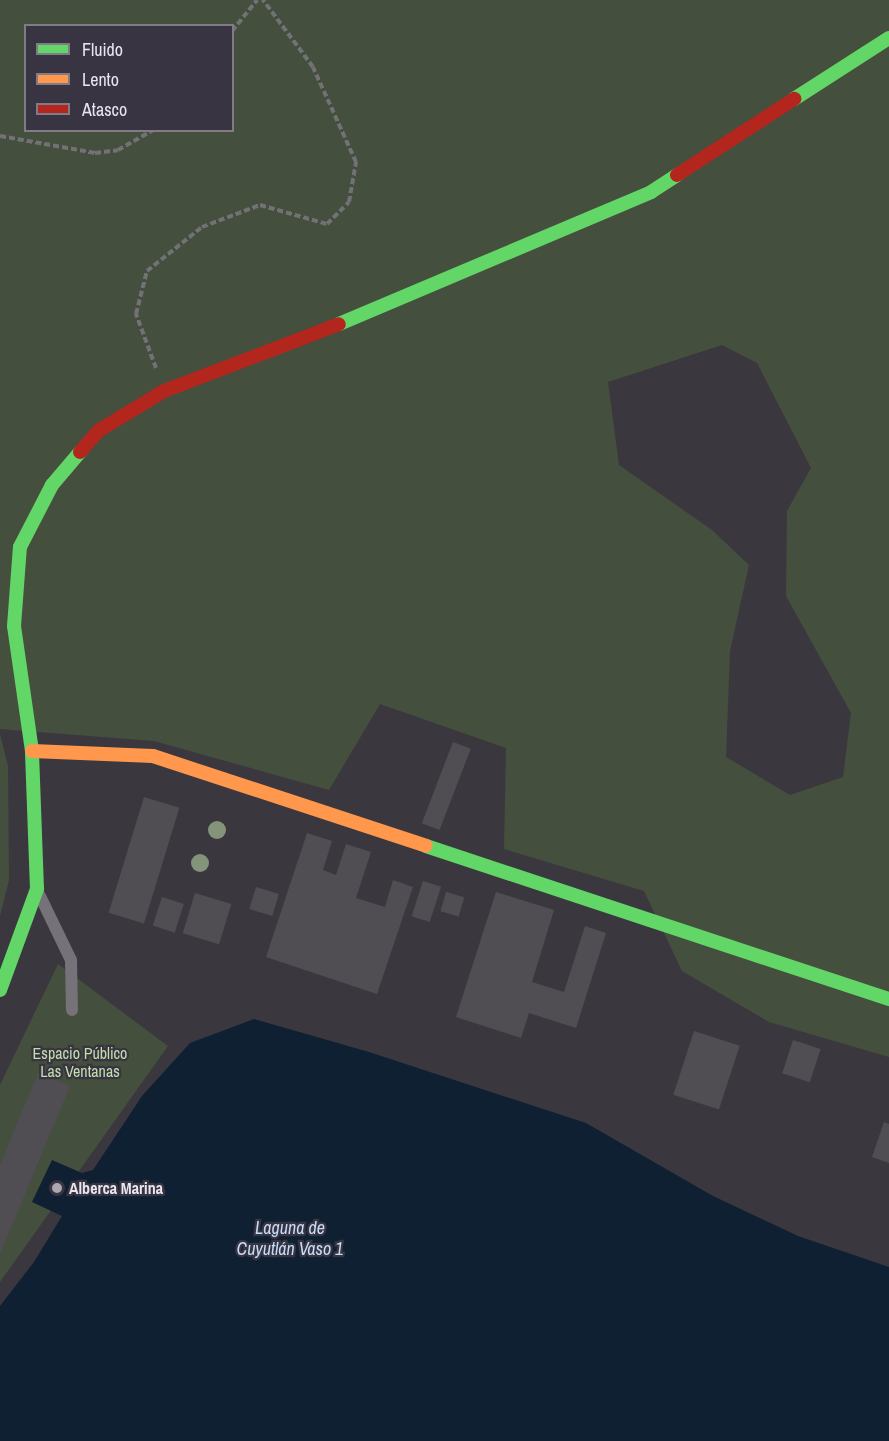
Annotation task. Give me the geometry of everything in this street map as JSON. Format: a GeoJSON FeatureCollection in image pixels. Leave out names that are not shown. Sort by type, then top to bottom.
{"type":"FeatureCollection","features":[{"type":"Feature","properties":{"kind":"main road"},"geometry":{"type":"LineString","coordinates":[[0,990],[37,889],[32,751],[14,626],[20,547],[52,485],[98,431],[164,391],[408,298],[651,192],[889,38]]}},
{"type":"Feature","properties":{"kind":"main road"},"geometry":{"type":"LineString","coordinates":[[32,751],[153,756],[889,999]]}},
{"type":"Feature","properties":{"kind":"lane"},"geometry":{"type":"LineString","coordinates":[[37,889],[71,960],[72,1010]]}},
{"type":"Feature","properties":{"kind":"path"},"geometry":{"type":"LineString","coordinates":[[234,29],[257,0]]}},
{"type":"Feature","properties":{"kind":"path"},"geometry":{"type":"LineString","coordinates":[[164,391],[136,314],[147,271],[202,227],[260,205],[327,224],[349,202],[356,162],[313,67],[263,0]]}},
{"type":"Feature","properties":{"kind":"path"},"geometry":{"type":"LineString","coordinates":[[0,136],[96,153],[118,150],[150,132]]}},
{"type":"Feature","properties":{"kind":"green space"},"geometry":{"type":"Polygon","coordinates":[[[0,0],[889,0],[889,1057],[769,1022],[682,971],[644,891],[504,849],[506,748],[380,704],[329,790],[154,741],[0,729],[0,0]],[[722,345],[608,382],[619,465],[712,530],[749,565],[730,651],[726,757],[790,795],[843,777],[851,713],[786,596],[787,511],[811,468],[757,363],[722,345]]]}},
{"type":"Feature","properties":{"kind":"green space"},"geometry":{"type":"Polygon","coordinates":[[[0,734],[8,766],[9,880],[0,916],[0,734]]]}},
{"type":"Feature","properties":{"kind":"green space","name":"Espacio Público Las Ventanas"},"geometry":{"type":"Polygon","coordinates":[[[58,964],[168,1046],[0,1282],[0,1085],[58,964]]]}},
{"type":"Feature","properties":{"kind":"water","name":"Laguna de Cuyutlán Vaso 1"},"geometry":{"type":"Polygon","coordinates":[[[254,1019],[369,1052],[586,1123],[713,1196],[798,1236],[889,1267],[889,1441],[0,1441],[0,1306],[34,1262],[62,1216],[32,1202],[52,1160],[82,1173],[93,1170],[142,1096],[190,1043],[254,1019]]]}},
{"type":"Feature","properties":{"kind":"building"},"geometry":{"type":"Polygon","coordinates":[[[453,742],[471,749],[440,830],[422,823],[453,742]]]}},
{"type":"Feature","properties":{"kind":"building"},"geometry":{"type":"Polygon","coordinates":[[[144,797],[179,808],[144,924],[109,913],[144,797]]]}},
{"type":"Feature","properties":{"kind":"building"},"geometry":{"type":"Polygon","coordinates":[[[307,833],[332,841],[323,870],[336,875],[346,844],[371,852],[356,898],[385,907],[393,880],[413,887],[377,994],[266,957],[307,833]]]}},
{"type":"Feature","properties":{"kind":"building"},"geometry":{"type":"Polygon","coordinates":[[[423,881],[441,887],[430,922],[412,916],[423,881]]]}},
{"type":"Feature","properties":{"kind":"building"},"geometry":{"type":"Polygon","coordinates":[[[256,887],[279,894],[272,916],[249,909],[256,887]]]}},
{"type":"Feature","properties":{"kind":"building"},"geometry":{"type":"Polygon","coordinates":[[[446,892],[464,897],[459,916],[440,911],[446,892]]]}},
{"type":"Feature","properties":{"kind":"building"},"geometry":{"type":"Polygon","coordinates":[[[496,892],[554,910],[532,982],[564,992],[585,926],[606,933],[576,1028],[529,1013],[521,1038],[456,1017],[496,892]]]}},
{"type":"Feature","properties":{"kind":"building"},"geometry":{"type":"Polygon","coordinates":[[[195,893],[231,904],[219,944],[183,933],[195,893]]]}},
{"type":"Feature","properties":{"kind":"building"},"geometry":{"type":"Polygon","coordinates":[[[162,897],[184,904],[175,933],[153,926],[162,897]]]}},
{"type":"Feature","properties":{"kind":"building"},"geometry":{"type":"Polygon","coordinates":[[[694,1031],[740,1046],[719,1110],[673,1095],[694,1031]]]}},
{"type":"Feature","properties":{"kind":"building"},"geometry":{"type":"Polygon","coordinates":[[[793,1040],[821,1049],[810,1082],[782,1073],[793,1040]]]}},
{"type":"Feature","properties":{"kind":"building"},"geometry":{"type":"Polygon","coordinates":[[[38,1073],[70,1086],[0,1254],[0,1165],[38,1073]]]}},
{"type":"Feature","properties":{"kind":"building"},"geometry":{"type":"Polygon","coordinates":[[[884,1122],[889,1124],[889,1163],[872,1157],[884,1122]]]}},
{"type":"Feature","properties":{"kind":"traffic: fast"},"geometry":{"type":"LineString","coordinates":[[794,99],[889,38]]}},
{"type":"Feature","properties":{"kind":"traffic: fast"},"geometry":{"type":"LineString","coordinates":[[339,324],[651,192],[677,175]]}},
{"type":"Feature","properties":{"kind":"traffic: fast"},"geometry":{"type":"LineString","coordinates":[[0,990],[37,889],[32,751],[14,626],[20,547],[52,485],[80,452]]}},
{"type":"Feature","properties":{"kind":"traffic: fast"},"geometry":{"type":"LineString","coordinates":[[426,846],[889,999]]}},
{"type":"Feature","properties":{"kind":"traffic: slow"},"geometry":{"type":"LineString","coordinates":[[32,751],[153,756],[426,846]]}},
{"type":"Feature","properties":{"kind":"traffic: jam"},"geometry":{"type":"LineString","coordinates":[[677,175],[794,99]]}},
{"type":"Feature","properties":{"kind":"traffic: jam"},"geometry":{"type":"LineString","coordinates":[[80,452],[98,431],[164,391],[339,324]]}},
{"type":"Feature","properties":{"kind":"place","name":"Alberca Marina"},"geometry":{"type":"Point","coordinates":[57,1188]}}]}
